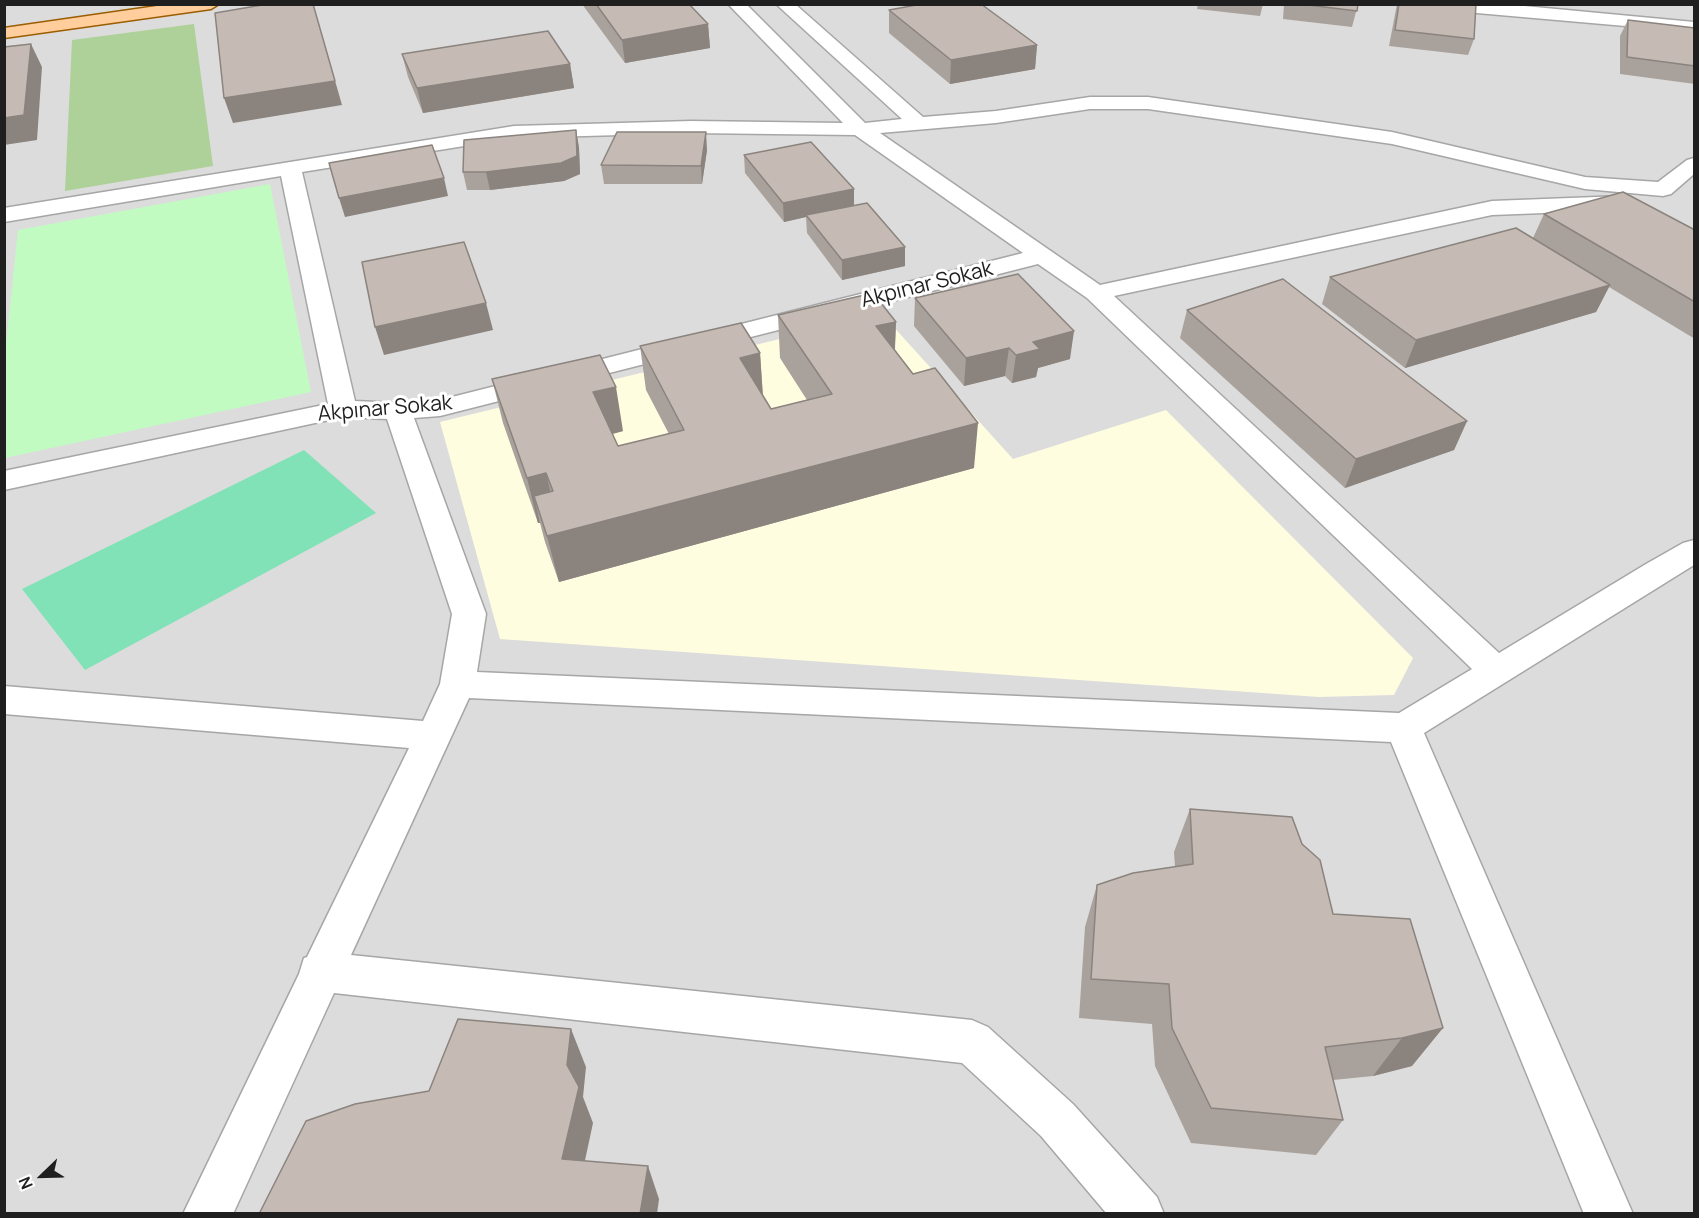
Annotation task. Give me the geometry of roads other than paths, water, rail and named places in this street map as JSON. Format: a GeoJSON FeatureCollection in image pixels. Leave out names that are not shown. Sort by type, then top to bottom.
{"type":"FeatureCollection","features":[{"type":"Feature","properties":{"kind":"main road"},"geometry":{"type":"LineString","coordinates":[[4,20],[118,4]]}},
{"type":"Feature","properties":{"kind":"main road"},"geometry":{"type":"LineString","coordinates":[[4,33],[211,4]]}},
{"type":"Feature","properties":{"kind":"street"},"geometry":{"type":"LineString","coordinates":[[736,4],[860,129],[1095,292],[1496,671]]}},
{"type":"Feature","properties":{"kind":"street"},"geometry":{"type":"LineString","coordinates":[[784,4],[919,124]]}},
{"type":"Feature","properties":{"kind":"street"},"geometry":{"type":"LineString","coordinates":[[1431,4],[1695,27]]}},
{"type":"Feature","properties":{"kind":"street"},"geometry":{"type":"LineString","coordinates":[[1526,4],[1574,15],[1592,4]]}},
{"type":"Feature","properties":{"kind":"street"},"geometry":{"type":"LineString","coordinates":[[4,214],[514,132],[692,127],[860,129],[996,117],[1090,103],[1148,103],[1392,138],[1652,200]]}},
{"type":"Feature","properties":{"kind":"street"},"geometry":{"type":"LineString","coordinates":[[1095,292],[1492,208],[1652,200],[1695,164]]}},
{"type":"Feature","properties":{"kind":"street"},"geometry":{"type":"LineString","coordinates":[[290,168],[344,409]]}},
{"type":"Feature","properties":{"kind":"street","name":"Akpınar Sokak"},"geometry":{"type":"LineString","coordinates":[[4,481],[344,409],[398,411],[440,408],[1041,256]]}},
{"type":"Feature","properties":{"kind":"street"},"geometry":{"type":"LineString","coordinates":[[207,1214],[458,684],[469,614],[398,411]]}},
{"type":"Feature","properties":{"kind":"street"},"geometry":{"type":"LineString","coordinates":[[458,684],[1404,728],[1657,572],[1695,551]]}},
{"type":"Feature","properties":{"kind":"street"},"geometry":{"type":"LineString","coordinates":[[4,700],[433,736]]}},
{"type":"Feature","properties":{"kind":"street"},"geometry":{"type":"LineString","coordinates":[[1404,728],[1609,1214]]}},
{"type":"Feature","properties":{"kind":"street"},"geometry":{"type":"LineString","coordinates":[[320,972],[972,1042],[1057,1120],[1140,1214]]}}]}
